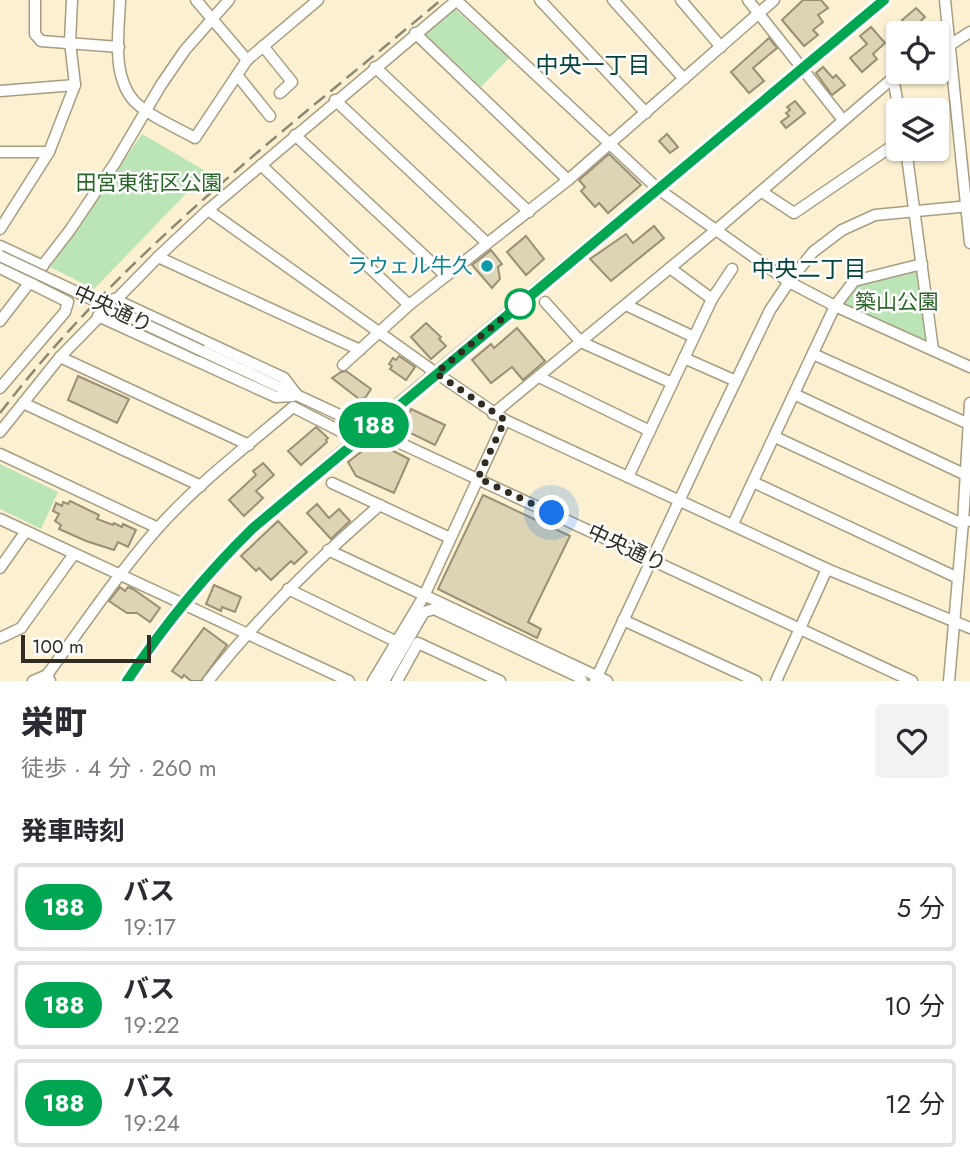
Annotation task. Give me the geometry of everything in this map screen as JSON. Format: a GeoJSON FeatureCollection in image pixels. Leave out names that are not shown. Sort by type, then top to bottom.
{"type":"FeatureCollection","features":[{"type":"Feature","properties":{"kind":"street"},"geometry":{"type":"LineString","coordinates":[[35,0],[35,33],[41,41],[119,47]]}},
{"type":"Feature","properties":{"kind":"street"},"geometry":{"type":"LineString","coordinates":[[0,229],[49,152],[75,85],[70,42],[72,0]]}},
{"type":"Feature","properties":{"kind":"street"},"geometry":{"type":"LineString","coordinates":[[120,0],[120,73],[124,87],[146,110],[195,138],[247,61],[318,0]]}},
{"type":"Feature","properties":{"kind":"street"},"geometry":{"type":"LineString","coordinates":[[196,0],[247,61]]}},
{"type":"Feature","properties":{"kind":"street"},"geometry":{"type":"LineString","coordinates":[[0,321],[43,266],[115,163],[185,50],[229,0]]}},
{"type":"Feature","properties":{"kind":"street"},"geometry":{"type":"LineString","coordinates":[[0,432],[60,357],[158,257],[335,100],[456,0],[658,189],[789,282],[835,306],[970,367]]}},
{"type":"Feature","properties":{"kind":"street"},"geometry":{"type":"LineString","coordinates":[[540,0],[646,113]]}},
{"type":"Feature","properties":{"kind":"street"},"geometry":{"type":"LineString","coordinates":[[613,0],[684,79]]}},
{"type":"Feature","properties":{"kind":"street"},"geometry":{"type":"LineString","coordinates":[[681,0],[721,47]]}},
{"type":"Feature","properties":{"kind":"street"},"geometry":{"type":"LineString","coordinates":[[748,0],[844,120]]}},
{"type":"Feature","properties":{"kind":"street"},"geometry":{"type":"LineString","coordinates":[[343,365],[409,305],[568,180],[775,0]]}},
{"type":"Feature","properties":{"kind":"street"},"geometry":{"type":"LineString","coordinates":[[127,681],[183,603],[219,561],[253,528],[369,428],[884,0]]}},
{"type":"Feature","properties":{"kind":"street"},"geometry":{"type":"LineString","coordinates":[[945,0],[969,206],[970,243]]}},
{"type":"Feature","properties":{"kind":"street"},"geometry":{"type":"LineString","coordinates":[[951,46],[970,32]]}},
{"type":"Feature","properties":{"kind":"street"},"geometry":{"type":"LineString","coordinates":[[415,33],[568,180]]}},
{"type":"Feature","properties":{"kind":"street"},"geometry":{"type":"LineString","coordinates":[[263,46],[292,82],[280,93]]}},
{"type":"Feature","properties":{"kind":"street"},"geometry":{"type":"LineString","coordinates":[[375,67],[529,212]]}},
{"type":"Feature","properties":{"kind":"street"},"geometry":{"type":"LineString","coordinates":[[237,75],[270,116]]}},
{"type":"Feature","properties":{"kind":"street"},"geometry":{"type":"LineString","coordinates":[[494,414],[716,230],[886,84]]}},
{"type":"Feature","properties":{"kind":"street"},"geometry":{"type":"LineString","coordinates":[[0,91],[75,85]]}},
{"type":"Feature","properties":{"kind":"street"},"geometry":{"type":"LineString","coordinates":[[335,100],[487,243]]}},
{"type":"Feature","properties":{"kind":"street"},"geometry":{"type":"LineString","coordinates":[[295,135],[446,276]]}},
{"type":"Feature","properties":{"kind":"street"},"geometry":{"type":"LineString","coordinates":[[762,191],[794,213],[886,150]]}},
{"type":"Feature","properties":{"kind":"street"},"geometry":{"type":"LineString","coordinates":[[0,152],[49,152]]}},
{"type":"Feature","properties":{"kind":"street"},"geometry":{"type":"LineString","coordinates":[[908,161],[933,350]]}},
{"type":"Feature","properties":{"kind":"street"},"geometry":{"type":"LineString","coordinates":[[261,165],[409,305]]}},
{"type":"Feature","properties":{"kind":"street"},"geometry":{"type":"LineString","coordinates":[[596,678],[770,310],[789,282],[813,252],[842,230],[876,215],[969,206]]}},
{"type":"Feature","properties":{"kind":"street"},"geometry":{"type":"LineString","coordinates":[[208,210],[494,414],[828,569],[970,628]]}},
{"type":"Feature","properties":{"kind":"street"},"geometry":{"type":"LineString","coordinates":[[0,246],[43,266]]}},
{"type":"Feature","properties":{"kind":"street","name":"中央通り"},"geometry":{"type":"LineString","coordinates":[[0,256],[912,681]]}},
{"type":"Feature","properties":{"kind":"street"},"geometry":{"type":"LineString","coordinates":[[158,257],[360,350]]}},
{"type":"Feature","properties":{"kind":"street"},"geometry":{"type":"LineString","coordinates":[[733,524],[835,306],[854,281],[922,264]]}},
{"type":"Feature","properties":{"kind":"street"},"geometry":{"type":"LineString","coordinates":[[0,268],[68,302],[65,312],[0,388]]}},
{"type":"Feature","properties":{"kind":"street"},"geometry":{"type":"LineString","coordinates":[[670,268],[712,299]]}},
{"type":"Feature","properties":{"kind":"street"},"geometry":{"type":"LineString","coordinates":[[628,477],[712,299],[732,269]]}},
{"type":"Feature","properties":{"kind":"street"},"geometry":{"type":"LineString","coordinates":[[114,299],[284,378],[297,396]]}},
{"type":"Feature","properties":{"kind":"street"},"geometry":{"type":"LineString","coordinates":[[545,302],[580,342],[672,383]]}},
{"type":"Feature","properties":{"kind":"street"},"geometry":{"type":"LineString","coordinates":[[626,304],[694,337]]}},
{"type":"Feature","properties":{"kind":"street"},"geometry":{"type":"LineString","coordinates":[[98,316],[276,397],[297,396]]}},
{"type":"Feature","properties":{"kind":"street"},"geometry":{"type":"LineString","coordinates":[[813,354],[969,424]]}},
{"type":"Feature","properties":{"kind":"street"},"geometry":{"type":"LineString","coordinates":[[60,357],[248,445]]}},
{"type":"Feature","properties":{"kind":"street"},"geometry":{"type":"LineString","coordinates":[[684,358],[736,381]]}},
{"type":"Feature","properties":{"kind":"street"},"geometry":{"type":"LineString","coordinates":[[539,377],[650,431]]}},
{"type":"Feature","properties":{"kind":"street"},"geometry":{"type":"LineString","coordinates":[[794,394],[966,475]]}},
{"type":"Feature","properties":{"kind":"street"},"geometry":{"type":"LineString","coordinates":[[23,403],[201,486]]}},
{"type":"Feature","properties":{"kind":"street"},"geometry":{"type":"LineString","coordinates":[[949,681],[958,578],[967,522],[966,475],[970,403]]}},
{"type":"Feature","properties":{"kind":"street"},"geometry":{"type":"LineString","coordinates":[[33,681],[48,678],[120,574],[158,528],[201,486],[293,407],[342,432]]}},
{"type":"Feature","properties":{"kind":"street"},"geometry":{"type":"LineString","coordinates":[[373,681],[424,596],[505,420]]}},
{"type":"Feature","properties":{"kind":"street"},"geometry":{"type":"LineString","coordinates":[[775,437],[960,523],[967,522]]}},
{"type":"Feature","properties":{"kind":"street"},"geometry":{"type":"LineString","coordinates":[[0,454],[158,528]]}},
{"type":"Feature","properties":{"kind":"street"},"geometry":{"type":"LineString","coordinates":[[753,482],[958,578]]}},
{"type":"Feature","properties":{"kind":"street"},"geometry":{"type":"LineString","coordinates":[[332,483],[450,538]]}},
{"type":"Feature","properties":{"kind":"street"},"geometry":{"type":"LineString","coordinates":[[208,681],[246,633],[288,589],[380,505]]}},
{"type":"Feature","properties":{"kind":"street"},"geometry":{"type":"LineString","coordinates":[[0,519],[349,681]]}},
{"type":"Feature","properties":{"kind":"street"},"geometry":{"type":"LineString","coordinates":[[0,568],[26,531]]}},
{"type":"Feature","properties":{"kind":"street"},"geometry":{"type":"LineString","coordinates":[[328,550],[607,681]]}},
{"type":"Feature","properties":{"kind":"street"},"geometry":{"type":"LineString","coordinates":[[0,638],[21,628],[74,554]]}},
{"type":"Feature","properties":{"kind":"street"},"geometry":{"type":"LineString","coordinates":[[776,681],[828,569]]}},
{"type":"Feature","properties":{"kind":"street"},"geometry":{"type":"LineString","coordinates":[[288,589],[397,642]]}},
{"type":"Feature","properties":{"kind":"street"},"geometry":{"type":"LineString","coordinates":[[384,681],[424,612],[435,609],[579,677],[582,681]]}},
{"type":"Feature","properties":{"kind":"street"},"geometry":{"type":"LineString","coordinates":[[623,620],[756,681]]}},
{"type":"Feature","properties":{"kind":"street"},"geometry":{"type":"LineString","coordinates":[[397,681],[418,643],[500,681]]}},
{"type":"Feature","properties":{"kind":"green space"},"geometry":{"type":"Polygon","coordinates":[[[455,9],[509,58],[481,87],[425,34],[455,9]]]}},
{"type":"Feature","properties":{"kind":"green space","name":"田宮東街区公園"},"geometry":{"type":"Polygon","coordinates":[[[142,134],[207,172],[94,289],[50,267],[142,134]]]}},
{"type":"Feature","properties":{"kind":"green space","name":"築山公園"},"geometry":{"type":"Polygon","coordinates":[[[922,264],[933,350],[835,306],[854,281],[922,264]]]}},
{"type":"Feature","properties":{"kind":"green space"},"geometry":{"type":"Polygon","coordinates":[[[0,464],[58,492],[41,529],[0,509],[0,464]]]}},
{"type":"Feature","properties":{"kind":"building"},"geometry":{"type":"Polygon","coordinates":[[[803,0],[821,0],[828,8],[818,15],[823,22],[813,30],[818,35],[804,46],[782,20],[803,0]]]}},
{"type":"Feature","properties":{"kind":"building"},"geometry":{"type":"Polygon","coordinates":[[[916,8],[925,17],[921,21],[902,20],[916,8]]]}},
{"type":"Feature","properties":{"kind":"building"},"geometry":{"type":"Polygon","coordinates":[[[871,27],[885,43],[873,54],[877,59],[862,72],[850,58],[867,44],[860,36],[871,27]]]}},
{"type":"Feature","properties":{"kind":"building"},"geometry":{"type":"Polygon","coordinates":[[[769,38],[777,48],[753,68],[764,81],[749,93],[731,72],[769,38]]]}},
{"type":"Feature","properties":{"kind":"building"},"geometry":{"type":"Polygon","coordinates":[[[823,67],[833,78],[836,75],[845,85],[832,95],[816,73],[823,67]]]}},
{"type":"Feature","properties":{"kind":"building"},"geometry":{"type":"Polygon","coordinates":[[[795,101],[805,113],[786,128],[781,122],[789,116],[786,113],[790,110],[787,107],[795,101]]]}},
{"type":"Feature","properties":{"kind":"building"},"geometry":{"type":"Polygon","coordinates":[[[667,134],[678,147],[670,153],[659,141],[667,134]]]}},
{"type":"Feature","properties":{"kind":"building"},"geometry":{"type":"Polygon","coordinates":[[[609,154],[641,185],[608,213],[599,203],[595,207],[581,191],[585,187],[579,180],[609,154]]]}},
{"type":"Feature","properties":{"kind":"building"},"geometry":{"type":"Polygon","coordinates":[[[654,226],[664,238],[611,281],[590,259],[626,234],[633,243],[654,226]]]}},
{"type":"Feature","properties":{"kind":"building"},"geometry":{"type":"Polygon","coordinates":[[[526,236],[544,259],[526,275],[507,252],[526,236]]]}},
{"type":"Feature","properties":{"kind":"building","name":"ラウェル牛久"},"geometry":{"type":"Polygon","coordinates":[[[491,250],[502,264],[498,267],[500,279],[492,288],[472,265],[491,250]]]}},
{"type":"Feature","properties":{"kind":"building"},"geometry":{"type":"Polygon","coordinates":[[[426,323],[441,337],[439,339],[446,346],[431,359],[411,337],[426,323]]]}},
{"type":"Feature","properties":{"kind":"building"},"geometry":{"type":"Polygon","coordinates":[[[517,328],[545,361],[523,380],[512,367],[491,383],[472,360],[491,344],[494,348],[517,328]]]}},
{"type":"Feature","properties":{"kind":"building"},"geometry":{"type":"Polygon","coordinates":[[[399,356],[415,367],[406,380],[390,369],[392,366],[389,364],[393,358],[396,360],[399,356]]]}},
{"type":"Feature","properties":{"kind":"building"},"geometry":{"type":"Polygon","coordinates":[[[346,371],[371,389],[365,398],[359,399],[332,378],[346,371]]]}},
{"type":"Feature","properties":{"kind":"building"},"geometry":{"type":"Polygon","coordinates":[[[78,376],[129,399],[117,423],[68,400],[78,376]]]}},
{"type":"Feature","properties":{"kind":"building"},"geometry":{"type":"Polygon","coordinates":[[[411,409],[445,425],[435,445],[402,429],[411,409]]]}},
{"type":"Feature","properties":{"kind":"building"},"geometry":{"type":"Polygon","coordinates":[[[316,427],[328,438],[327,442],[301,465],[288,451],[316,427]]]}},
{"type":"Feature","properties":{"kind":"building"},"geometry":{"type":"Polygon","coordinates":[[[380,444],[409,459],[394,493],[356,476],[348,462],[369,446],[380,444]]]}},
{"type":"Feature","properties":{"kind":"building"},"geometry":{"type":"Polygon","coordinates":[[[263,463],[274,475],[256,491],[263,498],[244,516],[229,500],[256,475],[253,471],[263,463]]]}},
{"type":"Feature","properties":{"kind":"building"},"geometry":{"type":"Polygon","coordinates":[[[483,495],[570,536],[528,622],[541,629],[537,638],[438,589],[483,495]]]}},
{"type":"Feature","properties":{"kind":"building"},"geometry":{"type":"Polygon","coordinates":[[[70,501],[99,515],[97,519],[122,527],[123,524],[136,530],[128,547],[118,542],[114,550],[59,529],[61,525],[55,521],[59,514],[53,511],[56,503],[62,506],[63,502],[68,504],[70,501]]]}},
{"type":"Feature","properties":{"kind":"building"},"geometry":{"type":"Polygon","coordinates":[[[317,504],[329,518],[339,509],[350,521],[331,539],[307,513],[317,504]]]}},
{"type":"Feature","properties":{"kind":"building"},"geometry":{"type":"Polygon","coordinates":[[[278,521],[307,552],[294,564],[291,561],[271,580],[259,568],[256,571],[241,556],[278,521]]]}},
{"type":"Feature","properties":{"kind":"building"},"geometry":{"type":"Polygon","coordinates":[[[214,585],[241,597],[235,612],[222,607],[221,611],[206,604],[214,585]]]}},
{"type":"Feature","properties":{"kind":"building"},"geometry":{"type":"Polygon","coordinates":[[[120,587],[125,591],[128,587],[133,589],[160,608],[150,622],[137,613],[127,613],[109,601],[120,587]]]}},
{"type":"Feature","properties":{"kind":"building"},"geometry":{"type":"Polygon","coordinates":[[[204,628],[227,645],[201,681],[191,681],[184,675],[182,678],[172,671],[204,628]]]}},
{"type":"Feature","properties":{"kind":"railway"},"geometry":{"type":"LineString","coordinates":[[0,413],[48,354],[153,246],[266,145],[441,0]]}},
{"type":"Feature","properties":{"kind":"bus line","name":"188"},"geometry":{"type":"LineString","coordinates":[[127,681],[183,603],[219,561],[253,528],[884,0]]}},
{"type":"Feature","properties":{"kind":"place","name":"ラウェル牛久"},"geometry":{"type":"Point","coordinates":[487,266]}},
{"type":"Feature","properties":{"kind":"district","name":"中央一丁目"},"geometry":{"type":"Point","coordinates":[593,65]}},
{"type":"Feature","properties":{"kind":"district","name":"中央二丁目"},"geometry":{"type":"Point","coordinates":[809,269]}},
{"type":"Feature","properties":{"kind":"route"},"geometry":{"type":"LineString","coordinates":[[520,304],[436,373],[505,420],[478,478],[552,513]]}}]}
